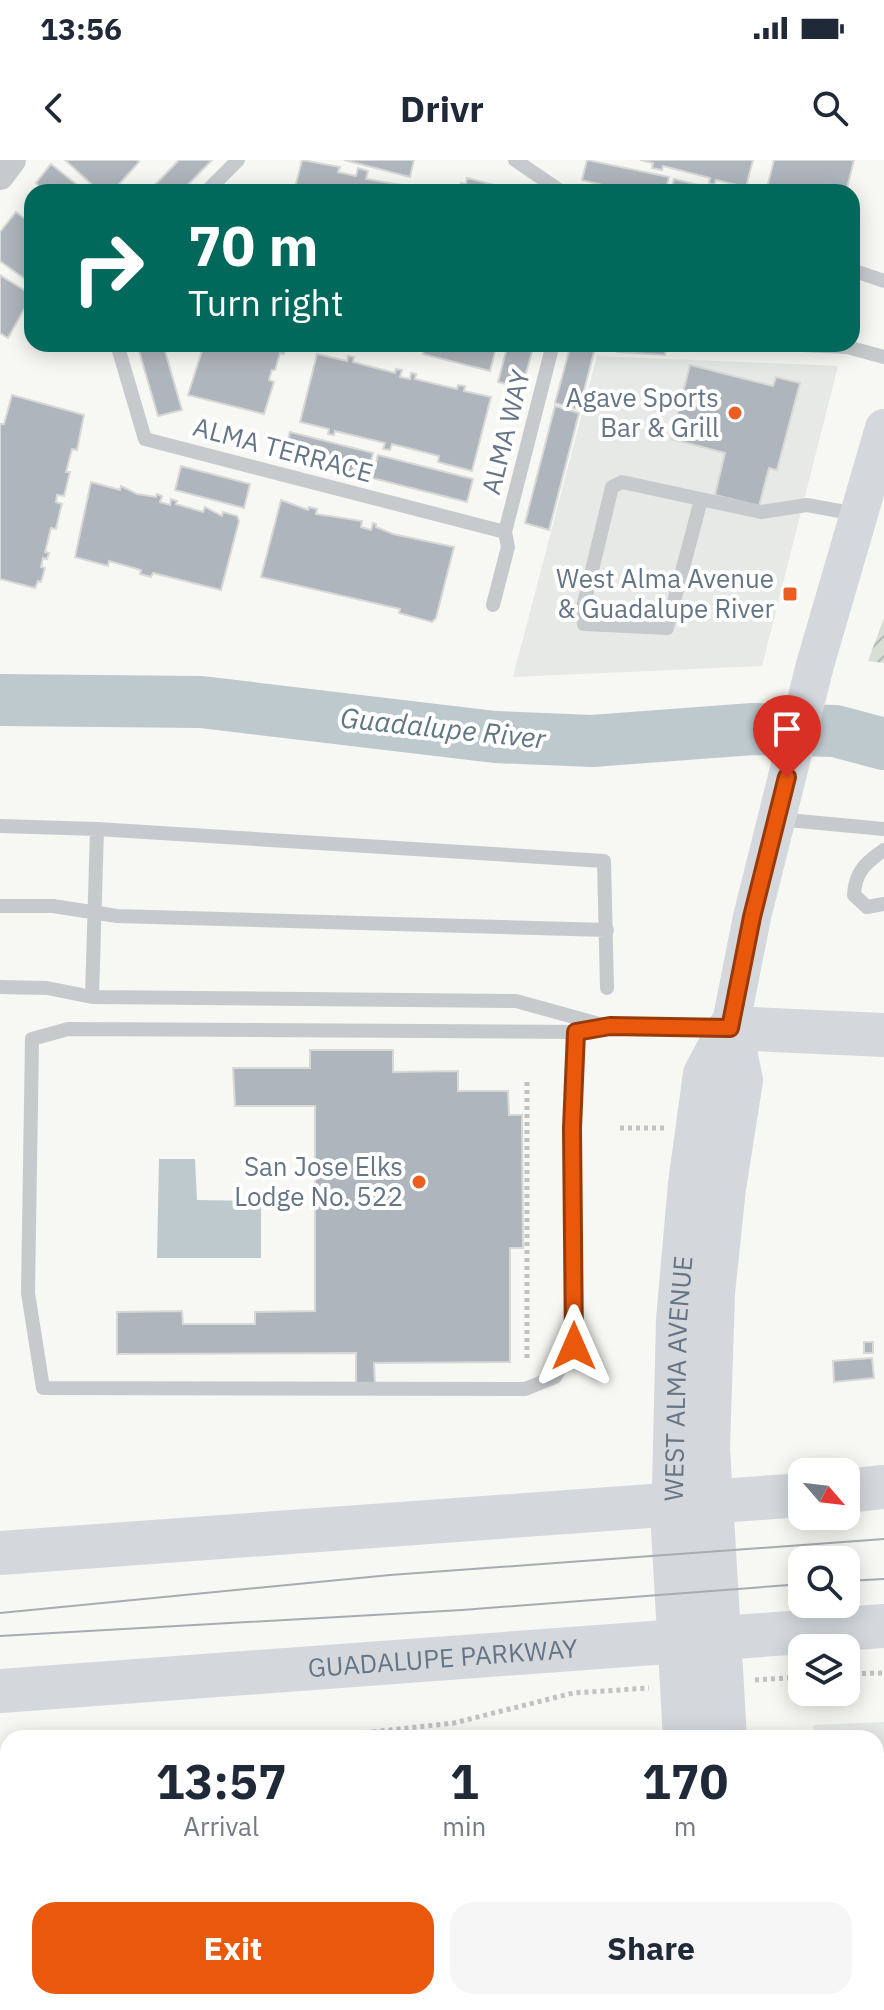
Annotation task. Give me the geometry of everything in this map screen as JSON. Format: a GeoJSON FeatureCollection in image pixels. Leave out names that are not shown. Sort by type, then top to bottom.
{"type":"FeatureCollection","features":[{"type":"Feature","properties":{"kind":"main road","name":"WEST ALMA AVENUE"},"geometry":{"type":"LineString","coordinates":[[685,1730],[673,1529],[678,1320],[690,1184],[705,1074],[730,1028],[778,812],[815,665],[884,428]]}},
{"type":"Feature","properties":{"kind":"main road","name":"WEST ALMA AVENUE"},"geometry":{"type":"LineString","coordinates":[[725,1730],[708,1448],[716,1261],[741,1080],[730,1028]]}},
{"type":"Feature","properties":{"kind":"main road"},"geometry":{"type":"LineString","coordinates":[[730,1028],[884,1035]]}},
{"type":"Feature","properties":{"kind":"main road"},"geometry":{"type":"LineString","coordinates":[[860,1490],[884,1487]]}},
{"type":"Feature","properties":{"kind":"main road"},"geometry":{"type":"LineString","coordinates":[[0,1553],[788,1496]]}},
{"type":"Feature","properties":{"kind":"main road","name":"GUADALUPE PARKWAY"},"geometry":{"type":"LineString","coordinates":[[0,1691],[884,1626]]}},
{"type":"Feature","properties":{"kind":"street"},"geometry":{"type":"LineString","coordinates":[[0,176],[12,160]]}},
{"type":"Feature","properties":{"kind":"lane"},"geometry":{"type":"LineString","coordinates":[[214,184],[238,160]]}},
{"type":"Feature","properties":{"kind":"lane"},"geometry":{"type":"LineString","coordinates":[[515,160],[550,184]]}},
{"type":"Feature","properties":{"kind":"lane"},"geometry":{"type":"LineString","coordinates":[[860,273],[884,281]]}},
{"type":"Feature","properties":{"kind":"lane"},"geometry":{"type":"LineString","coordinates":[[860,351],[884,357]]}},
{"type":"Feature","properties":{"kind":"lane","name":"ALMA TERRACE"},"geometry":{"type":"LineString","coordinates":[[119,352],[145,439],[505,532]]}},
{"type":"Feature","properties":{"kind":"lane","name":"ALMA WAY"},"geometry":{"type":"LineString","coordinates":[[493,605],[508,547],[505,532],[551,352]]}},
{"type":"Feature","properties":{"kind":"lane"},"geometry":{"type":"LineString","coordinates":[[701,500],[667,628],[584,624],[582,612],[612,487],[622,482],[761,512],[807,505],[860,515]]}},
{"type":"Feature","properties":{"kind":"lane"},"geometry":{"type":"LineString","coordinates":[[778,812],[884,829]]}},
{"type":"Feature","properties":{"kind":"lane"},"geometry":{"type":"LineString","coordinates":[[0,826],[97,829],[604,861],[607,988]]}},
{"type":"Feature","properties":{"kind":"lane"},"geometry":{"type":"LineString","coordinates":[[92,997],[97,829]]}},
{"type":"Feature","properties":{"kind":"lane"},"geometry":{"type":"LineString","coordinates":[[884,850],[870,859],[854,878],[854,895],[867,907],[884,904]]}},
{"type":"Feature","properties":{"kind":"lane"},"geometry":{"type":"LineString","coordinates":[[0,906],[53,906],[96,913],[607,930]]}},
{"type":"Feature","properties":{"kind":"lane"},"geometry":{"type":"LineString","coordinates":[[0,987],[47,988],[92,997],[516,1001],[610,1026]]}},
{"type":"Feature","properties":{"kind":"lane"},"geometry":{"type":"LineString","coordinates":[[576,1032],[572,1128],[574,1346],[555,1377],[525,1389],[43,1388],[27,1284],[32,1039],[68,1029],[576,1032],[610,1026],[730,1028]]}},
{"type":"Feature","properties":{"kind":"path"},"geometry":{"type":"LineString","coordinates":[[527,1082],[527,1362]]}},
{"type":"Feature","properties":{"kind":"path"},"geometry":{"type":"LineString","coordinates":[[620,1128],[669,1128]]}},
{"type":"Feature","properties":{"kind":"path"},"geometry":{"type":"LineString","coordinates":[[860,1674],[884,1673]]}},
{"type":"Feature","properties":{"kind":"path"},"geometry":{"type":"LineString","coordinates":[[390,1730],[454,1723],[573,1693],[608,1691]]}},
{"type":"Feature","properties":{"kind":"shaded area"},"geometry":{"type":"Polygon","coordinates":[[[597,356],[838,366],[762,666],[513,677],[597,356]]]}},
{"type":"Feature","properties":{"kind":"shaded area"},"geometry":{"type":"Polygon","coordinates":[[[884,618],[884,663],[868,661],[884,618]]]}},
{"type":"Feature","properties":{"kind":"shaded area"},"geometry":{"type":"Polygon","coordinates":[[[159,1159],[195,1159],[197,1200],[261,1201],[261,1258],[157,1258],[159,1159]]]}},
{"type":"Feature","properties":{"kind":"shaded area"},"geometry":{"type":"Polygon","coordinates":[[[884,1722],[884,1730],[813,1730],[813,1725],[884,1722]]]}},
{"type":"Feature","properties":{"kind":"building"},"geometry":{"type":"Polygon","coordinates":[[[65,160],[139,162],[119,184],[91,184],[65,160]]]}},
{"type":"Feature","properties":{"kind":"building"},"geometry":{"type":"Polygon","coordinates":[[[179,160],[212,160],[189,184],[156,184],[179,160]]]}},
{"type":"Feature","properties":{"kind":"building"},"geometry":{"type":"Polygon","coordinates":[[[302,160],[340,167],[338,172],[356,176],[358,168],[368,171],[366,179],[396,184],[296,184],[302,160]]]}},
{"type":"Feature","properties":{"kind":"building"},"geometry":{"type":"Polygon","coordinates":[[[344,160],[414,160],[410,177],[344,160]]]}},
{"type":"Feature","properties":{"kind":"building"},"geometry":{"type":"Polygon","coordinates":[[[587,160],[669,177],[667,184],[598,184],[582,180],[587,160]]]}},
{"type":"Feature","properties":{"kind":"building"},"geometry":{"type":"Polygon","coordinates":[[[640,160],[753,160],[747,184],[716,180],[712,184],[710,178],[663,166],[662,170],[652,168],[653,163],[640,160]]]}},
{"type":"Feature","properties":{"kind":"building"},"geometry":{"type":"Polygon","coordinates":[[[774,160],[854,160],[848,184],[768,184],[774,160]]]}},
{"type":"Feature","properties":{"kind":"building"},"geometry":{"type":"Polygon","coordinates":[[[51,164],[76,184],[37,184],[51,164]]]}},
{"type":"Feature","properties":{"kind":"building"},"geometry":{"type":"Polygon","coordinates":[[[467,178],[491,184],[466,184],[467,178]]]}},
{"type":"Feature","properties":{"kind":"building"},"geometry":{"type":"Polygon","coordinates":[[[674,179],[694,184],[673,184],[674,179]]]}},
{"type":"Feature","properties":{"kind":"building"},"geometry":{"type":"Polygon","coordinates":[[[16,212],[24,218],[24,278],[0,261],[0,232],[16,212]]]}},
{"type":"Feature","properties":{"kind":"building"},"geometry":{"type":"Polygon","coordinates":[[[0,275],[24,290],[24,309],[8,338],[0,333],[0,275]]]}},
{"type":"Feature","properties":{"kind":"building"},"geometry":{"type":"Polygon","coordinates":[[[139,352],[165,352],[182,410],[158,416],[139,352]]]}},
{"type":"Feature","properties":{"kind":"building"},"geometry":{"type":"Polygon","coordinates":[[[201,352],[284,352],[280,353],[275,370],[272,370],[269,380],[274,382],[264,414],[188,395],[201,352]]]}},
{"type":"Feature","properties":{"kind":"building"},"geometry":{"type":"Polygon","coordinates":[[[423,352],[495,352],[490,371],[423,352]]]}},
{"type":"Feature","properties":{"kind":"building"},"geometry":{"type":"Polygon","coordinates":[[[506,352],[532,352],[522,388],[498,382],[506,352]]]}},
{"type":"Feature","properties":{"kind":"building"},"geometry":{"type":"Polygon","coordinates":[[[569,352],[594,352],[579,410],[555,403],[569,352]]]}},
{"type":"Feature","properties":{"kind":"building"},"geometry":{"type":"Polygon","coordinates":[[[617,352],[665,352],[665,355],[617,352]]]}},
{"type":"Feature","properties":{"kind":"building"},"geometry":{"type":"Polygon","coordinates":[[[317,354],[347,361],[348,356],[354,357],[353,362],[395,373],[396,369],[402,370],[400,377],[410,379],[411,373],[416,374],[415,379],[457,389],[458,385],[465,386],[464,391],[491,397],[472,471],[438,462],[439,456],[392,444],[390,450],[383,449],[385,443],[335,431],[334,435],[328,434],[329,429],[300,422],[317,354]]]}},
{"type":"Feature","properties":{"kind":"building","name":"Agave Sports Bar & Grill"},"geometry":{"type":"Polygon","coordinates":[[[690,365],[773,386],[776,377],[800,383],[777,470],[769,468],[759,506],[715,495],[725,453],[671,439],[690,365]]]}},
{"type":"Feature","properties":{"kind":"building"},"geometry":{"type":"Polygon","coordinates":[[[12,395],[84,415],[77,450],[72,449],[66,472],[70,472],[64,496],[57,495],[56,502],[62,504],[56,529],[51,528],[45,552],[49,553],[47,559],[43,558],[41,567],[45,568],[41,582],[38,581],[35,588],[0,579],[0,424],[4,424],[12,395]]]}},
{"type":"Feature","properties":{"kind":"building"},"geometry":{"type":"Polygon","coordinates":[[[555,406],[579,413],[549,530],[525,523],[555,406]]]}},
{"type":"Feature","properties":{"kind":"building"},"geometry":{"type":"Polygon","coordinates":[[[290,432],[373,453],[367,477],[284,456],[290,432]]]}},
{"type":"Feature","properties":{"kind":"building"},"geometry":{"type":"Polygon","coordinates":[[[378,455],[473,479],[467,502],[372,478],[378,455]]]}},
{"type":"Feature","properties":{"kind":"building"},"geometry":{"type":"Polygon","coordinates":[[[181,466],[250,484],[244,508],[175,490],[181,466]]]}},
{"type":"Feature","properties":{"kind":"building"},"geometry":{"type":"Polygon","coordinates":[[[91,482],[120,490],[121,486],[137,494],[156,497],[157,494],[162,496],[160,502],[170,505],[171,499],[177,501],[176,504],[203,512],[205,507],[222,516],[223,512],[237,516],[239,521],[221,590],[153,573],[151,577],[140,574],[141,570],[109,561],[108,566],[75,557],[91,482]]]}},
{"type":"Feature","properties":{"kind":"building"},"geometry":{"type":"Polygon","coordinates":[[[281,500],[308,510],[309,507],[317,509],[316,514],[362,521],[361,527],[371,530],[373,523],[393,534],[454,547],[436,618],[432,622],[399,613],[400,609],[261,577],[281,500]]]}},
{"type":"Feature","properties":{"kind":"building","name":"San Jose Elks Lodge No. 522"},"geometry":{"type":"Polygon","coordinates":[[[310,1050],[393,1050],[393,1072],[458,1071],[458,1091],[508,1091],[509,1115],[522,1115],[523,1248],[510,1248],[510,1362],[374,1363],[375,1384],[356,1384],[356,1353],[117,1354],[117,1312],[182,1311],[183,1324],[255,1324],[255,1312],[315,1311],[315,1106],[235,1106],[233,1068],[310,1068],[310,1050]]]}},
{"type":"Feature","properties":{"kind":"building"},"geometry":{"type":"Polygon","coordinates":[[[864,1342],[873,1342],[873,1353],[864,1353],[864,1342]]]}},
{"type":"Feature","properties":{"kind":"building"},"geometry":{"type":"Polygon","coordinates":[[[872,1358],[874,1378],[834,1382],[833,1361],[872,1358]]]}},
{"type":"Feature","properties":{"kind":"waterway","name":"Guadalupe River"},"geometry":{"type":"LineString","coordinates":[[0,700],[201,702],[495,737],[592,741],[753,729],[835,731],[884,744]]}},
{"type":"Feature","properties":{"kind":"tram line"},"geometry":{"type":"LineString","coordinates":[[0,1613],[390,1575],[884,1539]]}},
{"type":"Feature","properties":{"kind":"tram line"},"geometry":{"type":"LineString","coordinates":[[860,1580],[884,1579]]}},
{"type":"Feature","properties":{"kind":"tram line"},"geometry":{"type":"LineString","coordinates":[[0,1636],[462,1610],[788,1585]]}},
{"type":"Feature","properties":{"kind":"place","name":"Agave Sports Bar & Grill"},"geometry":{"type":"Point","coordinates":[735,413]}},
{"type":"Feature","properties":{"kind":"place","name":"West Alma Avenue & Guadalupe River"},"geometry":{"type":"Point","coordinates":[790,594]}},
{"type":"Feature","properties":{"kind":"place","name":"San Jose Elks Lodge No. 522"},"geometry":{"type":"Point","coordinates":[419,1182]}},
{"type":"Feature","properties":{"kind":"route"},"geometry":{"type":"LineString","coordinates":[[574,1346],[572,1128],[576,1032],[610,1026],[730,1028],[752,917],[787,777]]}}]}
